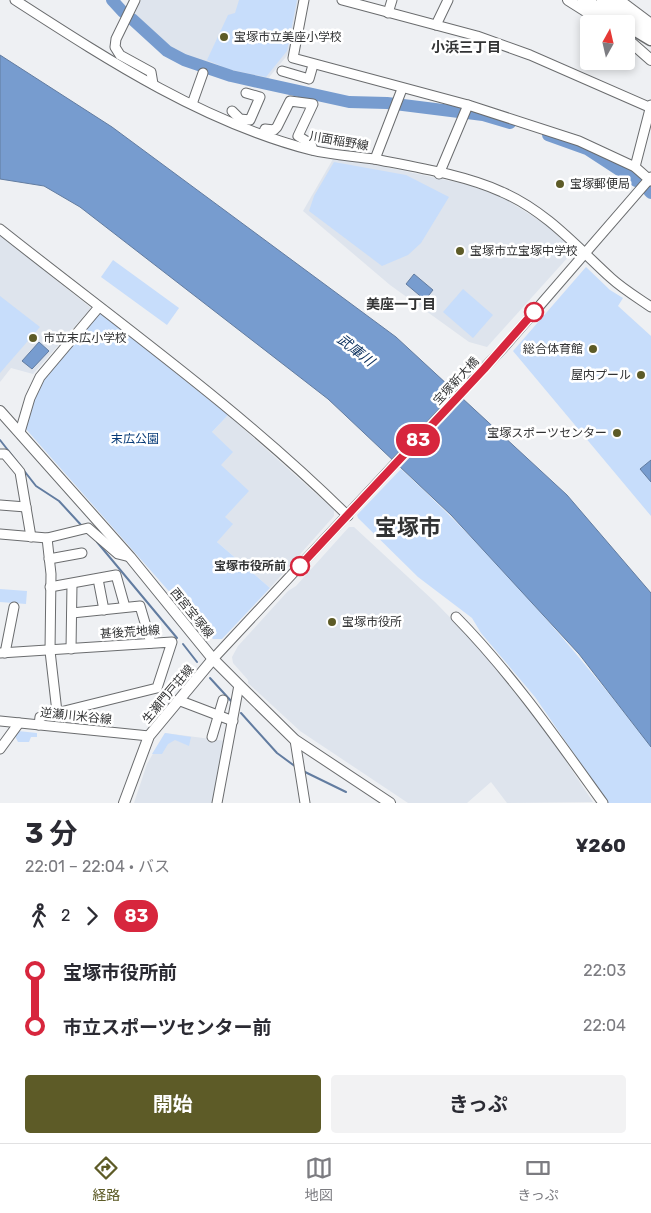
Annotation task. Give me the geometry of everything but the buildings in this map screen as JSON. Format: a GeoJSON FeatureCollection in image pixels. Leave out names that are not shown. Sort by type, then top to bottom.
{"type":"FeatureCollection","features":[{"type":"Feature","properties":{"kind":"highway"},"geometry":{"type":"LineString","coordinates":[[584,0],[651,24]]}},
{"type":"Feature","properties":{"kind":"highway"},"geometry":{"type":"LineString","coordinates":[[635,29],[651,39]]}},
{"type":"Feature","properties":{"kind":"main road"},"geometry":{"type":"LineString","coordinates":[[568,0],[608,8]]}},
{"type":"Feature","properties":{"kind":"main road"},"geometry":{"type":"LineString","coordinates":[[635,46],[651,60]]}},
{"type":"Feature","properties":{"kind":"main road","name":"西宮宝塚線"},"geometry":{"type":"LineString","coordinates":[[0,411],[130,557],[213,659],[295,740],[390,803]]}},
{"type":"Feature","properties":{"kind":"main road","name":"生瀬門戸荘線"},"geometry":{"type":"LineString","coordinates":[[124,803],[149,736],[213,659]]}},
{"type":"Feature","properties":{"kind":"street","name":"川面稲野線"},"geometry":{"type":"LineString","coordinates":[[15,0],[93,51],[153,84],[192,104],[263,134],[313,150],[375,159],[470,181],[502,192],[545,218],[612,279],[651,307]]}},
{"type":"Feature","properties":{"kind":"street"},"geometry":{"type":"LineString","coordinates":[[135,0],[116,39],[115,47],[120,55],[151,72],[153,84]]}},
{"type":"Feature","properties":{"kind":"street"},"geometry":{"type":"LineString","coordinates":[[304,0],[293,58],[468,106],[579,141],[635,167],[650,179]]}},
{"type":"Feature","properties":{"kind":"street"},"geometry":{"type":"LineString","coordinates":[[342,0],[477,36],[530,55],[651,107],[635,167]]}},
{"type":"Feature","properties":{"kind":"street"},"geometry":{"type":"LineString","coordinates":[[388,13],[392,0]]}},
{"type":"Feature","properties":{"kind":"street"},"geometry":{"type":"LineString","coordinates":[[436,25],[448,0]]}},
{"type":"Feature","properties":{"kind":"street"},"geometry":{"type":"LineString","coordinates":[[282,71],[309,79],[313,65]]}},
{"type":"Feature","properties":{"kind":"street"},"geometry":{"type":"LineString","coordinates":[[192,104],[203,73]]}},
{"type":"Feature","properties":{"kind":"street"},"geometry":{"type":"LineString","coordinates":[[375,159],[402,89]]}},
{"type":"Feature","properties":{"kind":"street"},"geometry":{"type":"LineString","coordinates":[[232,111],[238,122],[250,120],[260,97],[246,93]]}},
{"type":"Feature","properties":{"kind":"street"},"geometry":{"type":"LineString","coordinates":[[263,134],[265,129],[274,130],[277,127],[290,101],[313,104],[298,136],[311,144],[313,150]]}},
{"type":"Feature","properties":{"kind":"street"},"geometry":{"type":"LineString","coordinates":[[439,174],[468,106]]}},
{"type":"Feature","properties":{"kind":"street","name":"宝塚新大橋"},"geometry":{"type":"LineString","coordinates":[[213,659],[498,354],[650,179]]}},
{"type":"Feature","properties":{"kind":"street"},"geometry":{"type":"LineString","coordinates":[[0,229],[266,439],[350,514]]}},
{"type":"Feature","properties":{"kind":"street"},"geometry":{"type":"LineString","coordinates":[[20,432],[30,398],[40,377],[99,307]]}},
{"type":"Feature","properties":{"kind":"street"},"geometry":{"type":"LineString","coordinates":[[0,454],[5,454],[20,472],[31,537]]}},
{"type":"Feature","properties":{"kind":"street"},"geometry":{"type":"LineString","coordinates":[[0,505],[26,507]]}},
{"type":"Feature","properties":{"kind":"street"},"geometry":{"type":"LineString","coordinates":[[0,534],[48,538],[88,528],[118,554],[130,557]]}},
{"type":"Feature","properties":{"kind":"street"},"geometry":{"type":"LineString","coordinates":[[39,725],[40,717],[57,712],[50,651],[48,538]]}},
{"type":"Feature","properties":{"kind":"street"},"geometry":{"type":"LineString","coordinates":[[49,559],[82,553]]}},
{"type":"Feature","properties":{"kind":"street"},"geometry":{"type":"LineString","coordinates":[[50,587],[116,575],[125,607]]}},
{"type":"Feature","properties":{"kind":"street"},"geometry":{"type":"LineString","coordinates":[[98,579],[104,610]]}},
{"type":"Feature","properties":{"kind":"street"},"geometry":{"type":"LineString","coordinates":[[71,649],[72,584]]}},
{"type":"Feature","properties":{"kind":"street"},"geometry":{"type":"LineString","coordinates":[[72,613],[140,606],[151,643]]}},
{"type":"Feature","properties":{"kind":"street"},"geometry":{"type":"LineString","coordinates":[[3,653],[14,607]]}},
{"type":"Feature","properties":{"kind":"street"},"geometry":{"type":"LineString","coordinates":[[456,617],[481,643],[550,730],[603,803]]}},
{"type":"Feature","properties":{"kind":"street","name":"甚後荒地線"},"geometry":{"type":"LineString","coordinates":[[3,653],[172,642],[157,688],[57,712]]}},
{"type":"Feature","properties":{"kind":"street"},"geometry":{"type":"LineString","coordinates":[[217,803],[239,685]]}},
{"type":"Feature","properties":{"kind":"street"},"geometry":{"type":"LineString","coordinates":[[178,700],[232,721]]}},
{"type":"Feature","properties":{"kind":"street"},"geometry":{"type":"LineString","coordinates":[[212,737],[223,700]]}},
{"type":"Feature","properties":{"kind":"street","name":"逆瀬川米谷線"},"geometry":{"type":"LineString","coordinates":[[0,721],[149,736]]}},
{"type":"Feature","properties":{"kind":"street"},"geometry":{"type":"LineString","coordinates":[[0,749],[19,723]]}},
{"type":"Feature","properties":{"kind":"street"},"geometry":{"type":"LineString","coordinates":[[295,740],[305,803]]}},
{"type":"Feature","properties":{"kind":"shaded area","name":"宝塚市立美座小学校"},"geometry":{"type":"Polygon","coordinates":[[[141,0],[300,0],[290,52],[266,81],[219,71],[173,53],[133,17],[141,0]]]}},
{"type":"Feature","properties":{"kind":"shaded area","name":"宝塚市立宝塚中学校"},"geometry":{"type":"Polygon","coordinates":[[[333,159],[371,164],[469,185],[502,197],[545,224],[570,247],[570,255],[487,347],[469,342],[390,285],[303,211],[333,159]]]}},
{"type":"Feature","properties":{"kind":"shaded area","name":"市立末広小学校"},"geometry":{"type":"Polygon","coordinates":[[[0,235],[91,308],[33,374],[11,368],[0,382],[0,235]]]}},
{"type":"Feature","properties":{"kind":"shaded area"},"geometry":{"type":"Polygon","coordinates":[[[228,415],[334,510],[334,516],[270,588],[217,542],[225,517],[220,465],[212,432],[228,415]]]}},
{"type":"Feature","properties":{"kind":"shaded area"},"geometry":{"type":"Polygon","coordinates":[[[349,527],[354,527],[435,602],[477,645],[546,731],[593,802],[507,803],[491,782],[467,803],[408,803],[300,731],[248,683],[248,680],[233,663],[232,657],[238,646],[349,527]]]}},
{"type":"Feature","properties":{"kind":"shaded area"},"geometry":{"type":"Polygon","coordinates":[[[165,733],[226,741],[214,803],[134,803],[147,764],[165,733]]]}},
{"type":"Feature","properties":{"kind":"green space"},"geometry":{"type":"Polygon","coordinates":[[[239,0],[297,0],[287,51],[266,77],[228,69],[207,60],[228,15],[235,13],[239,0]]]}},
{"type":"Feature","properties":{"kind":"green space"},"geometry":{"type":"Polygon","coordinates":[[[334,162],[406,175],[449,197],[421,243],[408,255],[382,266],[309,211],[314,196],[334,162]]]}},
{"type":"Feature","properties":{"kind":"green space"},"geometry":{"type":"Polygon","coordinates":[[[113,260],[179,308],[167,325],[101,277],[113,260]]]}},
{"type":"Feature","properties":{"kind":"green space","name":"宝塚スポーツセンター"},"geometry":{"type":"Polygon","coordinates":[[[586,267],[610,290],[623,298],[618,306],[651,336],[651,516],[513,351],[586,267]]]}},
{"type":"Feature","properties":{"kind":"green space"},"geometry":{"type":"Polygon","coordinates":[[[463,289],[493,315],[473,338],[443,312],[463,289]]]}},
{"type":"Feature","properties":{"kind":"green space"},"geometry":{"type":"Polygon","coordinates":[[[0,296],[40,327],[0,373],[0,296]]]}},
{"type":"Feature","properties":{"kind":"green space","name":"末広公園"},"geometry":{"type":"Polygon","coordinates":[[[101,313],[228,415],[212,432],[233,452],[221,465],[249,491],[225,517],[233,524],[217,542],[270,588],[222,639],[213,639],[189,614],[25,428],[33,397],[45,377],[97,314],[101,313]]]}},
{"type":"Feature","properties":{"kind":"green space"},"geometry":{"type":"Polygon","coordinates":[[[401,469],[467,533],[529,599],[617,703],[651,747],[651,803],[608,803],[535,697],[481,633],[472,618],[418,577],[358,518],[357,515],[401,469]]]}},
{"type":"Feature","properties":{"kind":"green space"},"geometry":{"type":"Polygon","coordinates":[[[0,589],[27,591],[26,604],[0,602],[0,589]]]}},
{"type":"Feature","properties":{"kind":"green space"},"geometry":{"type":"Polygon","coordinates":[[[18,731],[37,733],[37,737],[31,737],[29,742],[18,742],[15,736],[18,731]]]}},
{"type":"Feature","properties":{"kind":"green space"},"geometry":{"type":"Polygon","coordinates":[[[165,733],[191,737],[189,746],[175,740],[168,744],[162,754],[152,754],[165,733]]]}},
{"type":"Feature","properties":{"kind":"water","name":"武庫川"},"geometry":{"type":"Polygon","coordinates":[[[0,55],[112,127],[396,337],[567,495],[651,593],[651,747],[579,654],[451,515],[328,399],[80,207],[44,186],[0,179],[0,55]]]}},
{"type":"Feature","properties":{"kind":"water"},"geometry":{"type":"Polygon","coordinates":[[[414,274],[433,290],[425,300],[406,284],[414,274]]]}},
{"type":"Feature","properties":{"kind":"water"},"geometry":{"type":"Polygon","coordinates":[[[39,342],[49,351],[32,369],[22,361],[39,342]]]}},
{"type":"Feature","properties":{"kind":"water"},"geometry":{"type":"Polygon","coordinates":[[[651,460],[651,482],[640,469],[651,460]]]}},
{"type":"Feature","properties":{"kind":"pier"},"geometry":{"type":"Polygon","coordinates":[[[458,391],[465,398],[398,470],[391,463],[458,391]]]}},
{"type":"Feature","properties":{"kind":"waterway"},"geometry":{"type":"LineString","coordinates":[[112,0],[123,12]]}},
{"type":"Feature","properties":{"kind":"waterway"},"geometry":{"type":"LineString","coordinates":[[132,19],[167,51],[184,60],[231,76],[349,102],[387,103],[483,115],[510,123]]}},
{"type":"Feature","properties":{"kind":"waterway"},"geometry":{"type":"LineString","coordinates":[[548,135],[587,149],[636,181]]}},
{"type":"Feature","properties":{"kind":"waterway"},"geometry":{"type":"LineString","coordinates":[[0,440],[36,486],[59,501],[82,526]]}},
{"type":"Feature","properties":{"kind":"waterway"},"geometry":{"type":"LineString","coordinates":[[97,542],[177,638]]}},
{"type":"Feature","properties":{"kind":"waterway"},"geometry":{"type":"LineString","coordinates":[[183,644],[197,662]]}},
{"type":"Feature","properties":{"kind":"waterway"},"geometry":{"type":"LineString","coordinates":[[210,678],[232,702]]}},
{"type":"Feature","properties":{"kind":"waterway"},"geometry":{"type":"LineString","coordinates":[[241,713],[277,753],[296,767]]}},
{"type":"Feature","properties":{"kind":"waterway"},"geometry":{"type":"LineString","coordinates":[[303,771],[346,792]]}},
{"type":"Feature","properties":{"kind":"bus line","name":"83"},"geometry":{"type":"LineString","coordinates":[[300,566],[484,369],[534,312]]}},
{"type":"Feature","properties":{"kind":"place","name":"宝塚市立美座小学校"},"geometry":{"type":"Point","coordinates":[224,37]}},
{"type":"Feature","properties":{"kind":"place","name":"宝塚郵便局"},"geometry":{"type":"Point","coordinates":[560,184]}},
{"type":"Feature","properties":{"kind":"place","name":"宝塚市立宝塚中学校"},"geometry":{"type":"Point","coordinates":[460,251]}},
{"type":"Feature","properties":{"kind":"place","name":"市立末広小学校"},"geometry":{"type":"Point","coordinates":[33,338]}},
{"type":"Feature","properties":{"kind":"place","name":"総合体育館"},"geometry":{"type":"Point","coordinates":[593,349]}},
{"type":"Feature","properties":{"kind":"place","name":"屋内プール"},"geometry":{"type":"Point","coordinates":[641,375]}},
{"type":"Feature","properties":{"kind":"place","name":"宝塚スポーツセンター"},"geometry":{"type":"Point","coordinates":[617,433]}},
{"type":"Feature","properties":{"kind":"place","name":"宝塚市役所前"},"geometry":{"type":"Point","coordinates":[300,566]}},
{"type":"Feature","properties":{"kind":"place","name":"宝塚市役所"},"geometry":{"type":"Point","coordinates":[332,622]}},
{"type":"Feature","properties":{"kind":"district","name":"小浜三丁目"},"geometry":{"type":"Point","coordinates":[466,47]}},
{"type":"Feature","properties":{"kind":"district","name":"美座一丁目"},"geometry":{"type":"Point","coordinates":[401,304]}},
{"type":"Feature","properties":{"kind":"district","name":"宝塚市"},"geometry":{"type":"Point","coordinates":[408,527]}}]}
